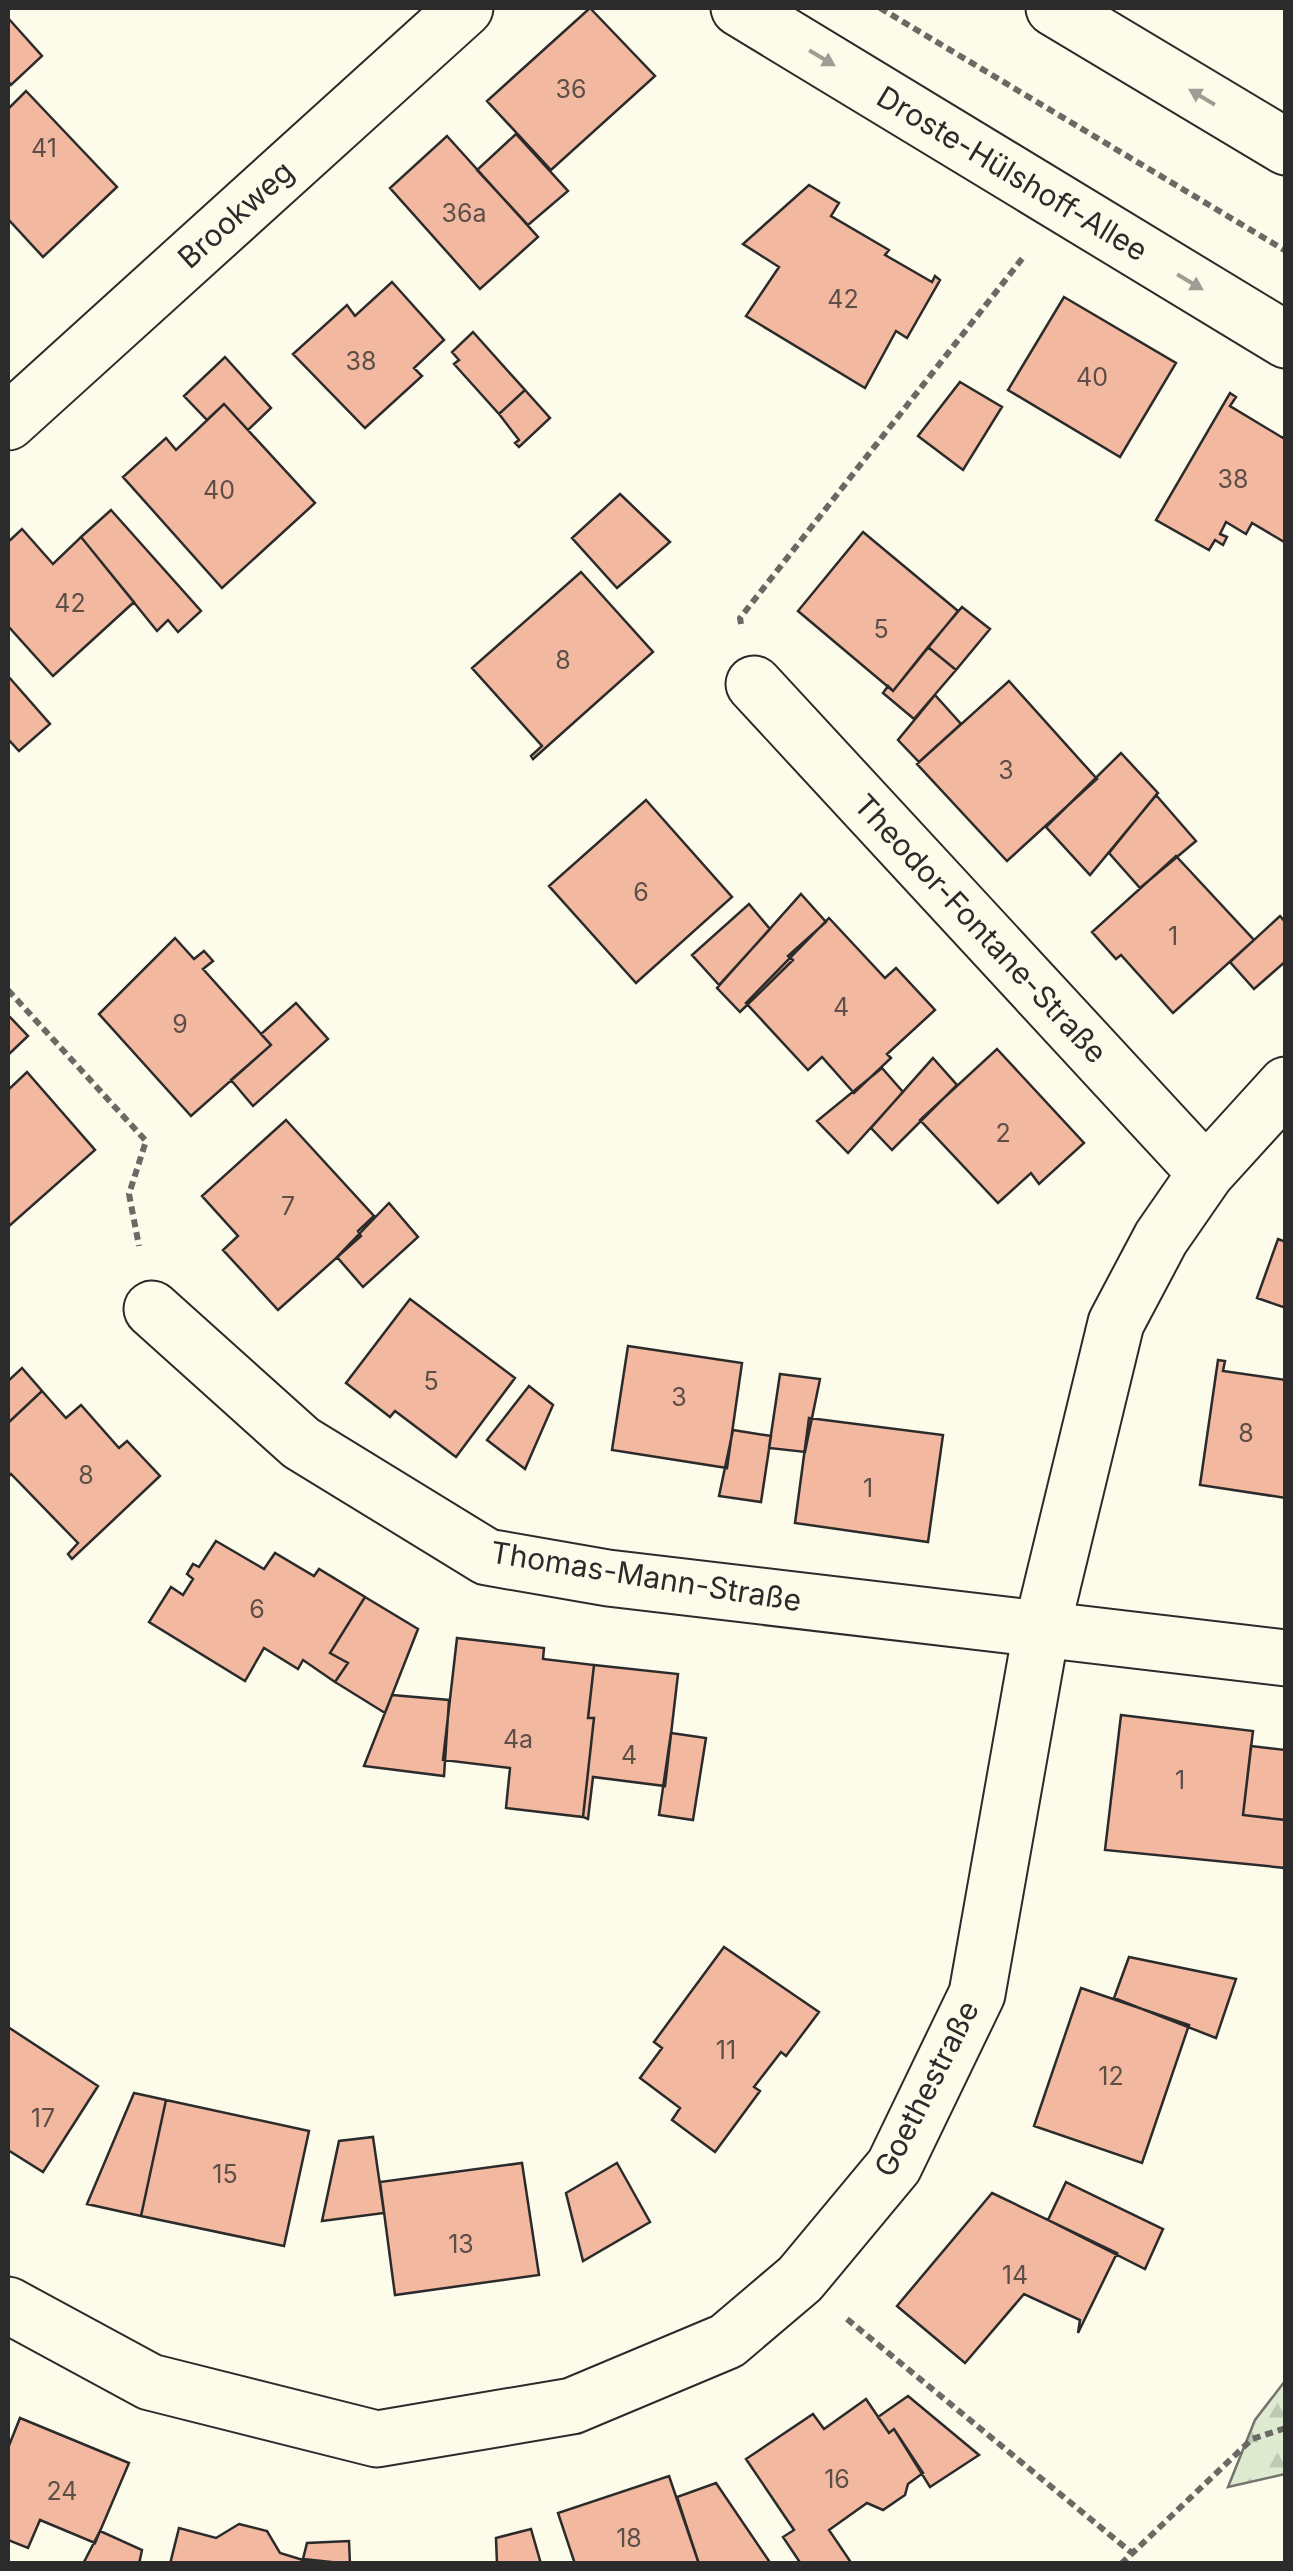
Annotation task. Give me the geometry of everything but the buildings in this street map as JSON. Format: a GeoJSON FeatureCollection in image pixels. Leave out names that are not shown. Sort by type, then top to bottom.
{"type":"FeatureCollection","features":[{"type":"Feature","properties":{"kind":"street","name":"Brookweg"},"geometry":{"type":"LineString","coordinates":[[8,422],[465,8]]}},
{"type":"Feature","properties":{"kind":"street","name":"Droste-Hülshoff-Allee"},"geometry":{"type":"LineString","coordinates":[[739,8],[1286,340]]}},
{"type":"Feature","properties":{"kind":"street"},"geometry":{"type":"LineString","coordinates":[[1054,8],[1286,147]]}},
{"type":"Feature","properties":{"kind":"street","name":"Theodor-Fontane-Straße"},"geometry":{"type":"LineString","coordinates":[[754,684],[1206,1173]]}},
{"type":"Feature","properties":{"kind":"street","name":"Goethestraße"},"geometry":{"type":"LineString","coordinates":[[8,2305],[150,2382],[378,2438],[572,2406],[727,2341],[800,2279],[894,2166],[977,1994],[1041,1632],[1116,1323],[1160,1238],[1206,1173],[1286,1085]]}},
{"type":"Feature","properties":{"kind":"street","name":"Thomas-Mann-Straße"},"geometry":{"type":"LineString","coordinates":[[152,1309],[300,1443],[487,1557],[608,1578],[1286,1658]]}},
{"type":"Feature","properties":{"kind":"path"},"geometry":{"type":"LineString","coordinates":[[880,8],[1286,251]]}},
{"type":"Feature","properties":{"kind":"path"},"geometry":{"type":"LineString","coordinates":[[754,684],[740,618],[1064,206]]}},
{"type":"Feature","properties":{"kind":"path"},"geometry":{"type":"LineString","coordinates":[[8,990],[146,1141],[129,1194],[152,1309]]}},
{"type":"Feature","properties":{"kind":"path"},"geometry":{"type":"LineString","coordinates":[[800,2279],[1132,2553]]}},
{"type":"Feature","properties":{"kind":"path"},"geometry":{"type":"LineString","coordinates":[[1121,2564],[1252,2438],[1286,2428]]}},
{"type":"Feature","properties":{"kind":"green space"},"geometry":{"type":"Polygon","coordinates":[[[1285,2381],[1285,2474],[1228,2487],[1255,2420],[1285,2381]]]}}]}
